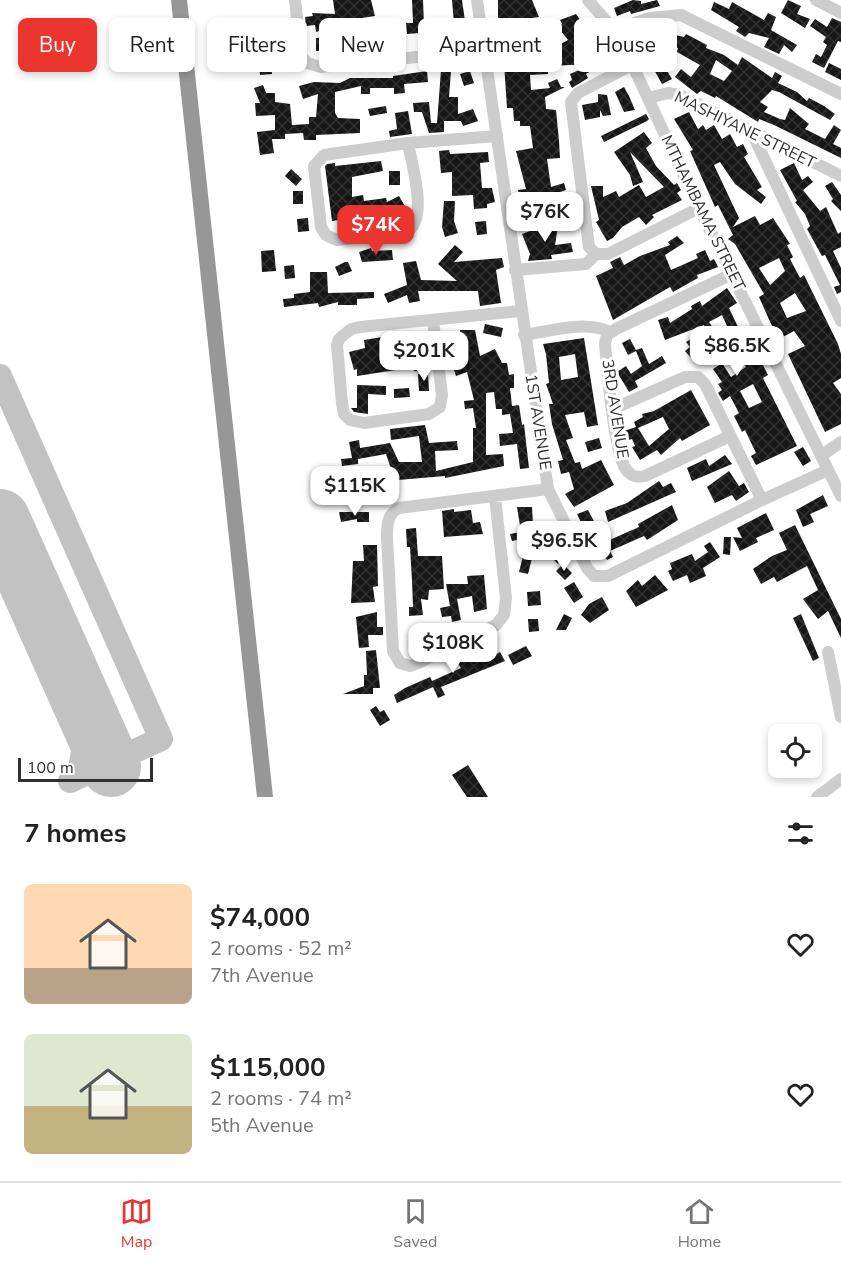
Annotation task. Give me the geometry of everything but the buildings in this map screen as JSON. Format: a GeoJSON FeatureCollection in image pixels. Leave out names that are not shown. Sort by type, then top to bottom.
{"type":"FeatureCollection","features":[{"type":"Feature","properties":{"kind":"highway"},"geometry":{"type":"LineString","coordinates":[[179,0],[265,797]]}},
{"type":"Feature","properties":{"kind":"street"},"geometry":{"type":"LineString","coordinates":[[295,0],[301,56],[312,66],[418,57]]}},
{"type":"Feature","properties":{"kind":"street","name":"1ST AVENUE"},"geometry":{"type":"LineString","coordinates":[[477,0],[480,18]]}},
{"type":"Feature","properties":{"kind":"street","name":"MTHAMBAMA STREET"},"geometry":{"type":"LineString","coordinates":[[588,0],[604,18]]}},
{"type":"Feature","properties":{"kind":"street"},"geometry":{"type":"LineString","coordinates":[[816,0],[841,12]]}},
{"type":"Feature","properties":{"kind":"street"},"geometry":{"type":"LineString","coordinates":[[649,18],[681,15],[841,94]]}},
{"type":"Feature","properties":{"kind":"street","name":"1ST AVENUE"},"geometry":{"type":"LineString","coordinates":[[487,72],[548,489],[587,568],[594,576],[602,578],[828,470]]}},
{"type":"Feature","properties":{"kind":"street"},"geometry":{"type":"LineString","coordinates":[[596,254],[589,246],[588,240],[571,102],[578,93],[619,72]]}},
{"type":"Feature","properties":{"kind":"street","name":"MTHAMBAMA STREET"},"geometry":{"type":"LineString","coordinates":[[636,72],[699,208],[841,496]]}},
{"type":"Feature","properties":{"kind":"street","name":"MASHIYANE STREET"},"geometry":{"type":"LineString","coordinates":[[648,98],[674,93],[841,176]]}},
{"type":"Feature","properties":{"kind":"street"},"geometry":{"type":"LineString","coordinates":[[752,131],[841,321]]}},
{"type":"Feature","properties":{"kind":"street"},"geometry":{"type":"LineString","coordinates":[[408,143],[419,217],[414,227],[406,232],[337,240],[326,235],[321,227],[315,162],[328,153],[408,143],[497,136]]}},
{"type":"Feature","properties":{"kind":"street"},"geometry":{"type":"LineString","coordinates":[[515,270],[586,264],[596,254],[608,254],[699,208]]}},
{"type":"Feature","properties":{"kind":"street"},"geometry":{"type":"LineString","coordinates":[[524,335],[578,327],[597,328],[610,332],[732,274]]}},
{"type":"Feature","properties":{"kind":"street"},"geometry":{"type":"LineString","coordinates":[[433,320],[442,395],[440,407],[429,414],[364,423],[350,420],[344,414],[342,403],[337,345],[342,335],[351,329],[360,327],[521,311]]}},
{"type":"Feature","properties":{"kind":"street","name":"3RD AVENUE"},"geometry":{"type":"LineString","coordinates":[[610,332],[605,343],[613,409],[624,466],[635,477],[645,476],[730,436]]}},
{"type":"Feature","properties":{"kind":"street"},"geometry":{"type":"LineString","coordinates":[[613,409],[685,377],[695,375],[705,384],[762,500]]}},
{"type":"Feature","properties":{"kind":"street"},"geometry":{"type":"LineString","coordinates":[[821,456],[841,442]]}},
{"type":"Feature","properties":{"kind":"street"},"geometry":{"type":"LineString","coordinates":[[495,496],[506,598],[504,615],[493,627],[418,663],[410,666],[400,663],[393,651],[387,537],[389,517],[399,508],[548,489]]}},
{"type":"Feature","properties":{"kind":"street"},"geometry":{"type":"LineString","coordinates":[[828,652],[841,717]]}},
{"type":"Feature","properties":{"kind":"street"},"geometry":{"type":"LineString","coordinates":[[817,797],[841,779]]}},
{"type":"Feature","properties":{"kind":"taxiway"},"geometry":{"type":"LineString","coordinates":[[0,376],[161,739],[70,781]]}},
{"type":"Feature","properties":{"kind":"taxiway"},"geometry":{"type":"LineString","coordinates":[[83,775],[80,768],[89,720]]}},
{"type":"Feature","properties":{"kind":"runway"},"geometry":{"type":"LineString","coordinates":[[0,519],[111,767]]}}]}
